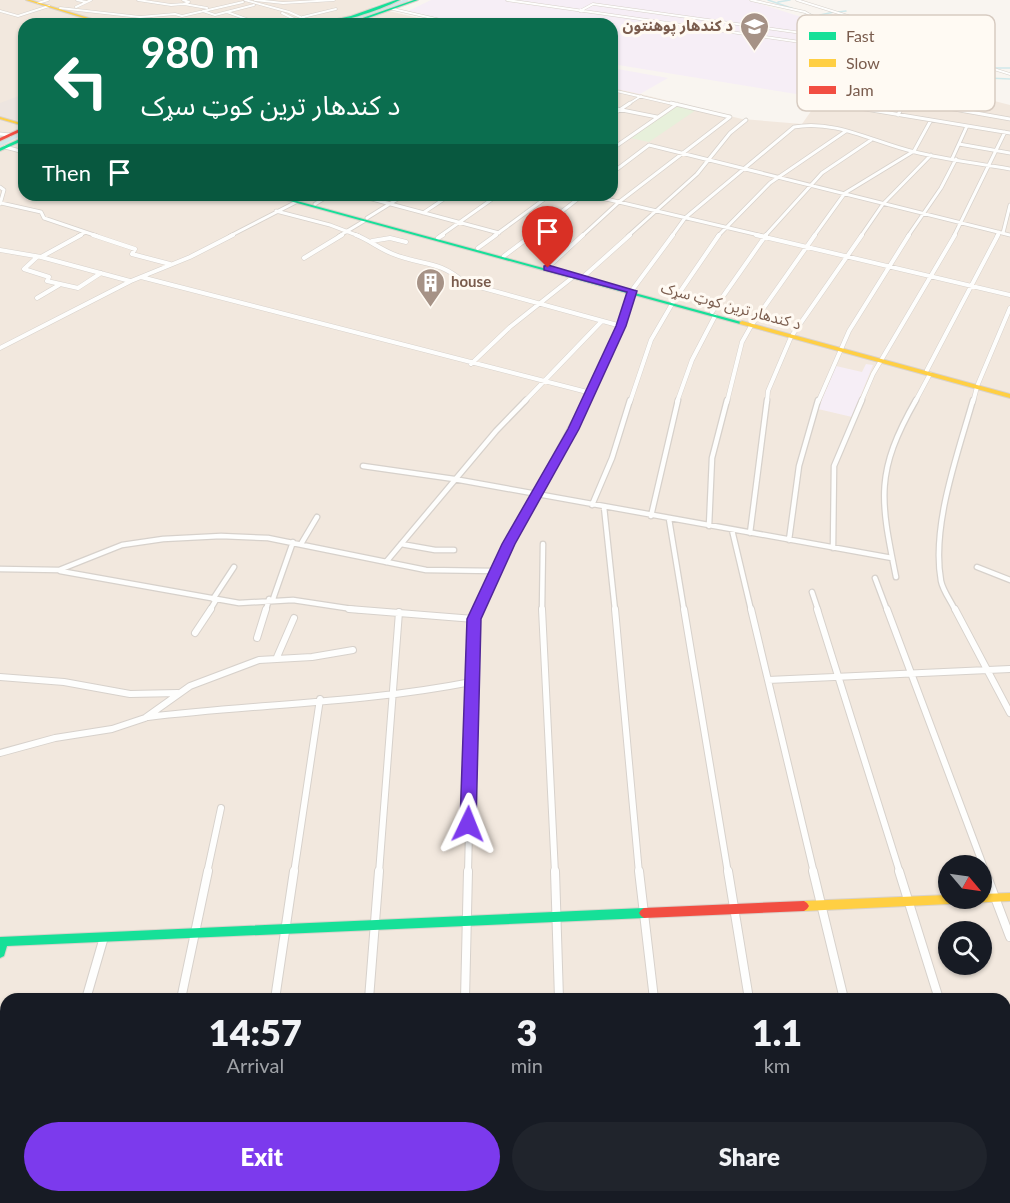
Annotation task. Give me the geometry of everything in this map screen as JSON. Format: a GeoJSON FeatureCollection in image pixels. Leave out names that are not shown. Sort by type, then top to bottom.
{"type":"FeatureCollection","features":[{"type":"Feature","properties":{"kind":"main road"},"geometry":{"type":"LineString","coordinates":[[27,0],[48,3],[88,18]]}},
{"type":"Feature","properties":{"kind":"main road"},"geometry":{"type":"LineString","coordinates":[[347,18],[399,0]]}},
{"type":"Feature","properties":{"kind":"main road"},"geometry":{"type":"LineString","coordinates":[[365,18],[417,0]]}},
{"type":"Feature","properties":{"kind":"main road"},"geometry":{"type":"LineString","coordinates":[[0,119],[18,125]]}},
{"type":"Feature","properties":{"kind":"main road"},"geometry":{"type":"LineString","coordinates":[[2,146],[10,135],[18,130]]}},
{"type":"Feature","properties":{"kind":"main road"},"geometry":{"type":"LineString","coordinates":[[2,146],[18,141]]}},
{"type":"Feature","properties":{"kind":"main road","name":"د کندهار ترين کوټ سړک"},"geometry":{"type":"LineString","coordinates":[[292,201],[504,256],[631,292]]}},
{"type":"Feature","properties":{"kind":"main road","name":"د کندهار ترين کوټ سړک"},"geometry":{"type":"LineString","coordinates":[[304,201],[573,277],[1010,394]]}},
{"type":"Feature","properties":{"kind":"main road"},"geometry":{"type":"LineString","coordinates":[[0,953],[2,942],[1010,897]]}},
{"type":"Feature","properties":{"kind":"street"},"geometry":{"type":"LineString","coordinates":[[77,0],[86,2]]}},
{"type":"Feature","properties":{"kind":"street"},"geometry":{"type":"LineString","coordinates":[[70,8],[91,0]]}},
{"type":"Feature","properties":{"kind":"street"},"geometry":{"type":"LineString","coordinates":[[138,0],[174,6],[183,2],[208,9]]}},
{"type":"Feature","properties":{"kind":"street"},"geometry":{"type":"LineString","coordinates":[[238,0],[302,17],[336,9]]}},
{"type":"Feature","properties":{"kind":"street"},"geometry":{"type":"LineString","coordinates":[[60,9],[70,8],[147,17],[175,14],[182,16],[254,0],[309,2],[334,0]]}},
{"type":"Feature","properties":{"kind":"street"},"geometry":{"type":"LineString","coordinates":[[507,0],[797,41]]}},
{"type":"Feature","properties":{"kind":"street"},"geometry":{"type":"LineString","coordinates":[[752,0],[778,4],[810,15]]}},
{"type":"Feature","properties":{"kind":"street"},"geometry":{"type":"LineString","coordinates":[[797,0],[845,15]]}},
{"type":"Feature","properties":{"kind":"street"},"geometry":{"type":"LineString","coordinates":[[245,1],[295,18]]}},
{"type":"Feature","properties":{"kind":"street"},"geometry":{"type":"LineString","coordinates":[[309,2],[320,6]]}},
{"type":"Feature","properties":{"kind":"street"},"geometry":{"type":"LineString","coordinates":[[0,11],[18,16],[48,3]]}},
{"type":"Feature","properties":{"kind":"street"},"geometry":{"type":"LineString","coordinates":[[580,10],[593,4],[797,33]]}},
{"type":"Feature","properties":{"kind":"street"},"geometry":{"type":"LineString","coordinates":[[203,11],[215,15],[254,5]]}},
{"type":"Feature","properties":{"kind":"street"},"geometry":{"type":"LineString","coordinates":[[393,9],[432,18]]}},
{"type":"Feature","properties":{"kind":"street"},"geometry":{"type":"LineString","coordinates":[[227,12],[244,18]]}},
{"type":"Feature","properties":{"kind":"street"},"geometry":{"type":"LineString","coordinates":[[995,70],[1010,73]]}},
{"type":"Feature","properties":{"kind":"street"},"geometry":{"type":"LineString","coordinates":[[548,268],[619,202],[730,117],[618,91]]}},
{"type":"Feature","properties":{"kind":"street"},"geometry":{"type":"LineString","coordinates":[[618,111],[640,96]]}},
{"type":"Feature","properties":{"kind":"street"},"geometry":{"type":"LineString","coordinates":[[618,145],[677,105]]}},
{"type":"Feature","properties":{"kind":"street"},"geometry":{"type":"LineString","coordinates":[[618,109],[657,117]]}},
{"type":"Feature","properties":{"kind":"street"},"geometry":{"type":"LineString","coordinates":[[832,548],[834,466],[881,359],[961,224],[978,185],[1008,133],[874,111]]}},
{"type":"Feature","properties":{"kind":"street"},"geometry":{"type":"LineString","coordinates":[[898,115],[900,111]]}},
{"type":"Feature","properties":{"kind":"street"},"geometry":{"type":"LineString","coordinates":[[966,111],[1010,119]]}},
{"type":"Feature","properties":{"kind":"street"},"geometry":{"type":"LineString","coordinates":[[583,278],[697,174],[730,133],[746,120]]}},
{"type":"Feature","properties":{"kind":"street"},"geometry":{"type":"LineString","coordinates":[[709,526],[712,458],[742,342],[752,324],[845,193],[914,152],[931,120]]}},
{"type":"Feature","properties":{"kind":"street"},"geometry":{"type":"LineString","coordinates":[[465,993],[474,619],[495,571],[591,393],[621,326],[631,292],[685,218],[707,197],[747,168],[794,128],[803,124],[846,131],[914,152],[1010,169]]}},
{"type":"Feature","properties":{"kind":"street"},"geometry":{"type":"LineString","coordinates":[[789,540],[791,498],[805,434],[848,328],[924,216],[954,159],[967,126]]}},
{"type":"Feature","properties":{"kind":"street"},"geometry":{"type":"LineString","coordinates":[[592,505],[612,458],[633,386],[656,325],[724,227],[746,202],[816,148],[846,131]]}},
{"type":"Feature","properties":{"kind":"street"},"geometry":{"type":"LineString","coordinates":[[0,134],[10,135]]}},
{"type":"Feature","properties":{"kind":"street"},"geometry":{"type":"LineString","coordinates":[[651,516],[680,399],[693,358],[713,314],[763,237],[812,184],[848,154],[871,140]]}},
{"type":"Feature","properties":{"kind":"street"},"geometry":{"type":"LineString","coordinates":[[959,144],[1010,153]]}},
{"type":"Feature","properties":{"kind":"street"},"geometry":{"type":"LineString","coordinates":[[618,169],[650,145],[812,184],[924,216],[1010,235]]}},
{"type":"Feature","properties":{"kind":"street"},"geometry":{"type":"LineString","coordinates":[[2,146],[18,150]]}},
{"type":"Feature","properties":{"kind":"street"},"geometry":{"type":"LineString","coordinates":[[750,533],[768,391],[792,335],[883,204],[899,185],[923,167],[931,155]]}},
{"type":"Feature","properties":{"kind":"street"},"geometry":{"type":"LineString","coordinates":[[0,187],[4,190],[0,203],[39,211],[42,218],[135,249],[132,254],[170,264]]}},
{"type":"Feature","properties":{"kind":"street"},"geometry":{"type":"LineString","coordinates":[[315,204],[320,201]]}},
{"type":"Feature","properties":{"kind":"street"},"geometry":{"type":"LineString","coordinates":[[379,201],[499,233]]}},
{"type":"Feature","properties":{"kind":"street"},"geometry":{"type":"LineString","coordinates":[[304,258],[395,201]]}},
{"type":"Feature","properties":{"kind":"street"},"geometry":{"type":"LineString","coordinates":[[423,213],[441,201]]}},
{"type":"Feature","properties":{"kind":"street"},"geometry":{"type":"LineString","coordinates":[[438,238],[489,201]]}},
{"type":"Feature","properties":{"kind":"street"},"geometry":{"type":"LineString","coordinates":[[482,251],[499,233],[542,201]]}},
{"type":"Feature","properties":{"kind":"street"},"geometry":{"type":"LineString","coordinates":[[504,256],[575,201]]}},
{"type":"Feature","properties":{"kind":"street"},"geometry":{"type":"LineString","coordinates":[[615,201],[1010,295]]}},
{"type":"Feature","properties":{"kind":"street"},"geometry":{"type":"LineString","coordinates":[[0,347],[130,281],[190,257],[296,202]]}},
{"type":"Feature","properties":{"kind":"street"},"geometry":{"type":"LineString","coordinates":[[897,577],[883,495],[886,465],[891,448],[1001,233],[1010,205]]}},
{"type":"Feature","properties":{"kind":"street"},"geometry":{"type":"LineString","coordinates":[[276,212],[330,225],[372,241],[392,254],[449,269],[465,283],[538,305],[621,326]]}},
{"type":"Feature","properties":{"kind":"street"},"geometry":{"type":"LineString","coordinates":[[543,226],[564,231]]}},
{"type":"Feature","properties":{"kind":"street"},"geometry":{"type":"LineString","coordinates":[[84,233],[39,257],[24,269],[49,277],[47,281],[80,287],[101,273]]}},
{"type":"Feature","properties":{"kind":"street"},"geometry":{"type":"LineString","coordinates":[[372,241],[390,238],[406,242]]}},
{"type":"Feature","properties":{"kind":"street"},"geometry":{"type":"LineString","coordinates":[[0,250],[39,257],[130,281]]}},
{"type":"Feature","properties":{"kind":"street"},"geometry":{"type":"LineString","coordinates":[[141,277],[471,364],[591,393]]}},
{"type":"Feature","properties":{"kind":"street"},"geometry":{"type":"LineString","coordinates":[[471,364],[573,277]]}},
{"type":"Feature","properties":{"kind":"street"},"geometry":{"type":"LineString","coordinates":[[37,298],[59,284]]}},
{"type":"Feature","properties":{"kind":"street"},"geometry":{"type":"LineString","coordinates":[[1010,308],[978,386],[947,497],[940,560],[941,583],[1010,713]]}},
{"type":"Feature","properties":{"kind":"street"},"geometry":{"type":"LineString","coordinates":[[386,562],[454,480],[601,322]]}},
{"type":"Feature","properties":{"kind":"street"},"geometry":{"type":"LineString","coordinates":[[363,466],[892,558]]}},
{"type":"Feature","properties":{"kind":"street"},"geometry":{"type":"LineString","coordinates":[[604,507],[621,670],[628,772],[653,993]]}},
{"type":"Feature","properties":{"kind":"street"},"geometry":{"type":"LineString","coordinates":[[301,544],[317,517]]}},
{"type":"Feature","properties":{"kind":"street"},"geometry":{"type":"LineString","coordinates":[[669,519],[748,993]]}},
{"type":"Feature","properties":{"kind":"street"},"geometry":{"type":"LineString","coordinates":[[732,530],[843,993]]}},
{"type":"Feature","properties":{"kind":"street"},"geometry":{"type":"LineString","coordinates":[[58,570],[122,545],[163,539],[221,536],[268,537],[426,570],[495,571]]}},
{"type":"Feature","properties":{"kind":"street"},"geometry":{"type":"LineString","coordinates":[[257,638],[293,542]]}},
{"type":"Feature","properties":{"kind":"street"},"geometry":{"type":"LineString","coordinates":[[401,544],[435,550],[454,550]]}},
{"type":"Feature","properties":{"kind":"street"},"geometry":{"type":"LineString","coordinates":[[543,544],[542,632],[549,711],[559,993]]}},
{"type":"Feature","properties":{"kind":"street"},"geometry":{"type":"LineString","coordinates":[[195,633],[234,567]]}},
{"type":"Feature","properties":{"kind":"street"},"geometry":{"type":"LineString","coordinates":[[977,567],[1010,581]]}},
{"type":"Feature","properties":{"kind":"street"},"geometry":{"type":"LineString","coordinates":[[0,570],[58,570],[154,585],[214,600],[238,603],[271,599],[357,610],[474,619]]}},
{"type":"Feature","properties":{"kind":"street"},"geometry":{"type":"LineString","coordinates":[[875,579],[1010,937]]}},
{"type":"Feature","properties":{"kind":"street"},"geometry":{"type":"LineString","coordinates":[[812,592],[937,993]]}},
{"type":"Feature","properties":{"kind":"street"},"geometry":{"type":"LineString","coordinates":[[370,993],[399,612]]}},
{"type":"Feature","properties":{"kind":"street"},"geometry":{"type":"LineString","coordinates":[[277,657],[294,618]]}},
{"type":"Feature","properties":{"kind":"street"},"geometry":{"type":"LineString","coordinates":[[145,718],[180,693],[210,678],[277,657],[312,657],[353,650]]}},
{"type":"Feature","properties":{"kind":"street"},"geometry":{"type":"LineString","coordinates":[[768,680],[1010,669]]}},
{"type":"Feature","properties":{"kind":"street"},"geometry":{"type":"LineString","coordinates":[[0,676],[64,682],[130,694],[180,693]]}},
{"type":"Feature","properties":{"kind":"street"},"geometry":{"type":"LineString","coordinates":[[0,753],[55,738],[112,729],[158,715],[392,694],[471,682]]}},
{"type":"Feature","properties":{"kind":"street"},"geometry":{"type":"LineString","coordinates":[[276,993],[320,699]]}},
{"type":"Feature","properties":{"kind":"street"},"geometry":{"type":"LineString","coordinates":[[182,993],[220,808]]}},
{"type":"Feature","properties":{"kind":"street"},"geometry":{"type":"LineString","coordinates":[[88,993],[104,937]]}},
{"type":"Feature","properties":{"kind":"shaded area"},"geometry":{"type":"Polygon","coordinates":[[[0,0],[392,0],[372,7],[419,18],[18,18],[18,201],[618,201],[618,88],[742,119],[802,124],[811,111],[995,111],[995,101],[1010,105],[1010,993],[0,993],[0,0]]]}},
{"type":"Feature","properties":{"kind":"shaded area","name":"د کندهار پوهنتون"},"geometry":{"type":"Polygon","coordinates":[[[431,0],[748,0],[797,16],[797,94],[618,65],[618,18],[437,18],[408,11],[431,0]]]}},
{"type":"Feature","properties":{"kind":"shaded area"},"geometry":{"type":"Polygon","coordinates":[[[618,69],[668,78],[640,94],[618,89],[618,69]]]}},
{"type":"Feature","properties":{"kind":"shaded area"},"geometry":{"type":"Polygon","coordinates":[[[18,96],[18,120],[0,116],[0,103],[18,96]]]}},
{"type":"Feature","properties":{"kind":"shaded area"},"geometry":{"type":"Polygon","coordinates":[[[866,364],[873,365],[852,417],[818,409],[836,366],[862,372],[866,364]]]}},
{"type":"Feature","properties":{"kind":"green space"},"geometry":{"type":"Polygon","coordinates":[[[678,106],[696,110],[649,142],[630,138],[678,106]]]}},
{"type":"Feature","properties":{"kind":"waterway"},"geometry":{"type":"LineString","coordinates":[[356,18],[407,0]]}},
{"type":"Feature","properties":{"kind":"waterway"},"geometry":{"type":"LineString","coordinates":[[768,0],[812,15]]}},
{"type":"Feature","properties":{"kind":"waterway"},"geometry":{"type":"LineString","coordinates":[[778,2],[790,0]]}},
{"type":"Feature","properties":{"kind":"waterway"},"geometry":{"type":"LineString","coordinates":[[838,12],[846,11]]}},
{"type":"Feature","properties":{"kind":"waterway"},"geometry":{"type":"LineString","coordinates":[[820,15],[834,12]]}},
{"type":"Feature","properties":{"kind":"waterway"},"geometry":{"type":"LineString","coordinates":[[995,68],[1010,68]]}},
{"type":"Feature","properties":{"kind":"waterway"},"geometry":{"type":"LineString","coordinates":[[995,78],[1010,79]]}},
{"type":"Feature","properties":{"kind":"waterway"},"geometry":{"type":"LineString","coordinates":[[0,144],[18,135]]}},
{"type":"Feature","properties":{"kind":"traffic: fast"},"geometry":{"type":"LineString","coordinates":[[347,18],[399,0]]}},
{"type":"Feature","properties":{"kind":"traffic: fast"},"geometry":{"type":"LineString","coordinates":[[365,18],[417,0]]}},
{"type":"Feature","properties":{"kind":"traffic: fast"},"geometry":{"type":"LineString","coordinates":[[0,150],[18,141]]}},
{"type":"Feature","properties":{"kind":"traffic: fast"},"geometry":{"type":"LineString","coordinates":[[292,201],[742,323]]}},
{"type":"Feature","properties":{"kind":"traffic: fast"},"geometry":{"type":"LineString","coordinates":[[0,942],[644,913]]}},
{"type":"Feature","properties":{"kind":"traffic: fast"},"geometry":{"type":"LineString","coordinates":[[0,953],[4,942]]}},
{"type":"Feature","properties":{"kind":"traffic: slow"},"geometry":{"type":"LineString","coordinates":[[27,0],[86,18]]}},
{"type":"Feature","properties":{"kind":"traffic: slow"},"geometry":{"type":"LineString","coordinates":[[0,118],[18,123]]}},
{"type":"Feature","properties":{"kind":"traffic: slow"},"geometry":{"type":"LineString","coordinates":[[742,323],[1010,396]]}},
{"type":"Feature","properties":{"kind":"traffic: slow"},"geometry":{"type":"LineString","coordinates":[[804,906],[1010,897]]}},
{"type":"Feature","properties":{"kind":"traffic: jam"},"geometry":{"type":"LineString","coordinates":[[0,140],[18,131]]}},
{"type":"Feature","properties":{"kind":"traffic: jam"},"geometry":{"type":"LineString","coordinates":[[644,913],[804,906]]}},
{"type":"Feature","properties":{"kind":"place","name":"د کندهار پوهنتون"},"geometry":{"type":"Point","coordinates":[754,52]}},
{"type":"Feature","properties":{"kind":"place","name":"house"},"geometry":{"type":"Point","coordinates":[430,308]}},
{"type":"Feature","properties":{"kind":"route"},"geometry":{"type":"LineString","coordinates":[[468,824],[474,619],[508,544],[573,429],[621,326],[632,291],[548,268]]}}]}
